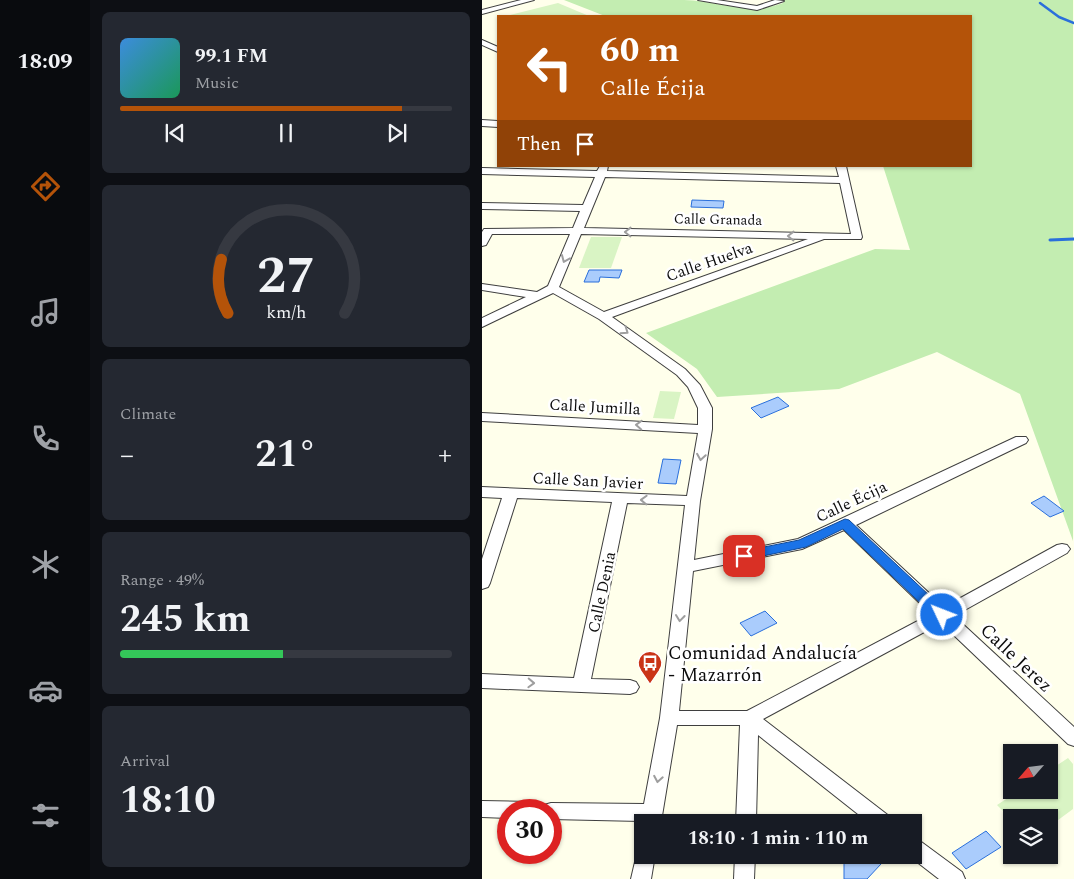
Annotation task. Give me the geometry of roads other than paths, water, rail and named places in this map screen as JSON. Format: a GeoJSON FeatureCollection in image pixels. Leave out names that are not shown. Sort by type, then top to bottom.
{"type":"FeatureCollection","features":[{"type":"Feature","properties":{"kind":"street"},"geometry":{"type":"LineString","coordinates":[[482,12],[530,0]]}},
{"type":"Feature","properties":{"kind":"street"},"geometry":{"type":"LineString","coordinates":[[702,0],[757,8],[779,0]]}},
{"type":"Feature","properties":{"kind":"street"},"geometry":{"type":"LineString","coordinates":[[482,42],[497,50]]}},
{"type":"Feature","properties":{"kind":"street"},"geometry":{"type":"LineString","coordinates":[[482,123],[497,124]]}},
{"type":"Feature","properties":{"kind":"street"},"geometry":{"type":"LineString","coordinates":[[482,171],[603,170],[844,180],[841,167]]}},
{"type":"Feature","properties":{"kind":"street"},"geometry":{"type":"LineString","coordinates":[[482,323],[553,288],[603,170]]}},
{"type":"Feature","properties":{"kind":"street","name":"Calle Granada"},"geometry":{"type":"LineString","coordinates":[[482,243],[488,231],[857,236],[844,180]]}},
{"type":"Feature","properties":{"kind":"street"},"geometry":{"type":"LineString","coordinates":[[482,206],[587,208]]}},
{"type":"Feature","properties":{"kind":"street","name":"Calle Huelva"},"geometry":{"type":"LineString","coordinates":[[603,316],[827,236]]}},
{"type":"Feature","properties":{"kind":"street"},"geometry":{"type":"LineString","coordinates":[[482,287],[537,295]]}},
{"type":"Feature","properties":{"kind":"street"},"geometry":{"type":"LineString","coordinates":[[553,288],[603,316],[681,372],[694,385],[706,408],[705,429],[693,502],[687,567],[668,718],[653,814]]}},
{"type":"Feature","properties":{"kind":"street","name":"Calle Jumilla"},"geometry":{"type":"LineString","coordinates":[[482,417],[705,429]]}},
{"type":"Feature","properties":{"kind":"street","name":"Calle Écija"},"geometry":{"type":"LineString","coordinates":[[687,567],[802,544],[1021,440]]}},
{"type":"Feature","properties":{"kind":"street","name":"Calle San Javier"},"geometry":{"type":"LineString","coordinates":[[482,492],[693,502]]}},
{"type":"Feature","properties":{"kind":"street"},"geometry":{"type":"LineString","coordinates":[[482,583],[511,493]]}},
{"type":"Feature","properties":{"kind":"street","name":"Calle Denia"},"geometry":{"type":"LineString","coordinates":[[581,685],[620,499]]}},
{"type":"Feature","properties":{"kind":"street","name":"Calle Jerez"},"geometry":{"type":"LineString","coordinates":[[845,523],[1074,740]]}},
{"type":"Feature","properties":{"kind":"street"},"geometry":{"type":"LineString","coordinates":[[668,718],[749,718],[942,615],[1062,548]]}},
{"type":"Feature","properties":{"kind":"street"},"geometry":{"type":"LineString","coordinates":[[482,681],[630,687]]}},
{"type":"Feature","properties":{"kind":"street"},"geometry":{"type":"LineString","coordinates":[[746,814],[749,718]]}},
{"type":"Feature","properties":{"kind":"street"},"geometry":{"type":"LineString","coordinates":[[749,718],[872,814]]}},
{"type":"Feature","properties":{"kind":"street"},"geometry":{"type":"LineString","coordinates":[[482,809],[497,809]]}},
{"type":"Feature","properties":{"kind":"street"},"geometry":{"type":"LineString","coordinates":[[562,812],[634,817]]}},
{"type":"Feature","properties":{"kind":"street"},"geometry":{"type":"LineString","coordinates":[[922,854],[955,879]]}},
{"type":"Feature","properties":{"kind":"street"},"geometry":{"type":"LineString","coordinates":[[641,879],[644,864]]}},
{"type":"Feature","properties":{"kind":"street"},"geometry":{"type":"LineString","coordinates":[[744,879],[745,864]]}},
{"type":"Feature","properties":{"kind":"water"},"geometry":{"type":"Polygon","coordinates":[[[692,200],[724,201],[723,208],[691,207],[692,200]]]}},
{"type":"Feature","properties":{"kind":"water"},"geometry":{"type":"Polygon","coordinates":[[[589,270],[622,270],[619,278],[600,277],[599,282],[584,282],[589,270]]]}},
{"type":"Feature","properties":{"kind":"water"},"geometry":{"type":"Polygon","coordinates":[[[778,397],[789,406],[761,418],[751,408],[778,397]]]}},
{"type":"Feature","properties":{"kind":"water"},"geometry":{"type":"Polygon","coordinates":[[[663,459],[681,460],[676,484],[658,483],[663,459]]]}},
{"type":"Feature","properties":{"kind":"water"},"geometry":{"type":"Polygon","coordinates":[[[1044,496],[1064,511],[1050,517],[1031,503],[1044,496]]]}},
{"type":"Feature","properties":{"kind":"water"},"geometry":{"type":"Polygon","coordinates":[[[765,611],[777,623],[751,636],[740,623],[765,611]]]}},
{"type":"Feature","properties":{"kind":"water"},"geometry":{"type":"Polygon","coordinates":[[[986,831],[1001,847],[966,869],[952,853],[986,831]]]}},
{"type":"Feature","properties":{"kind":"water"},"geometry":{"type":"Polygon","coordinates":[[[844,864],[881,864],[867,879],[844,879],[844,864]]]}},
{"type":"Feature","properties":{"kind":"waterway"},"geometry":{"type":"LineString","coordinates":[[1040,3],[1059,17],[1074,23]]}},
{"type":"Feature","properties":{"kind":"waterway"},"geometry":{"type":"LineString","coordinates":[[1050,240],[1074,239]]}},
{"type":"Feature","properties":{"kind":"place","name":"Comunidad Andalucía - Mazarrón"},"geometry":{"type":"Point","coordinates":[650,684]}}]}
